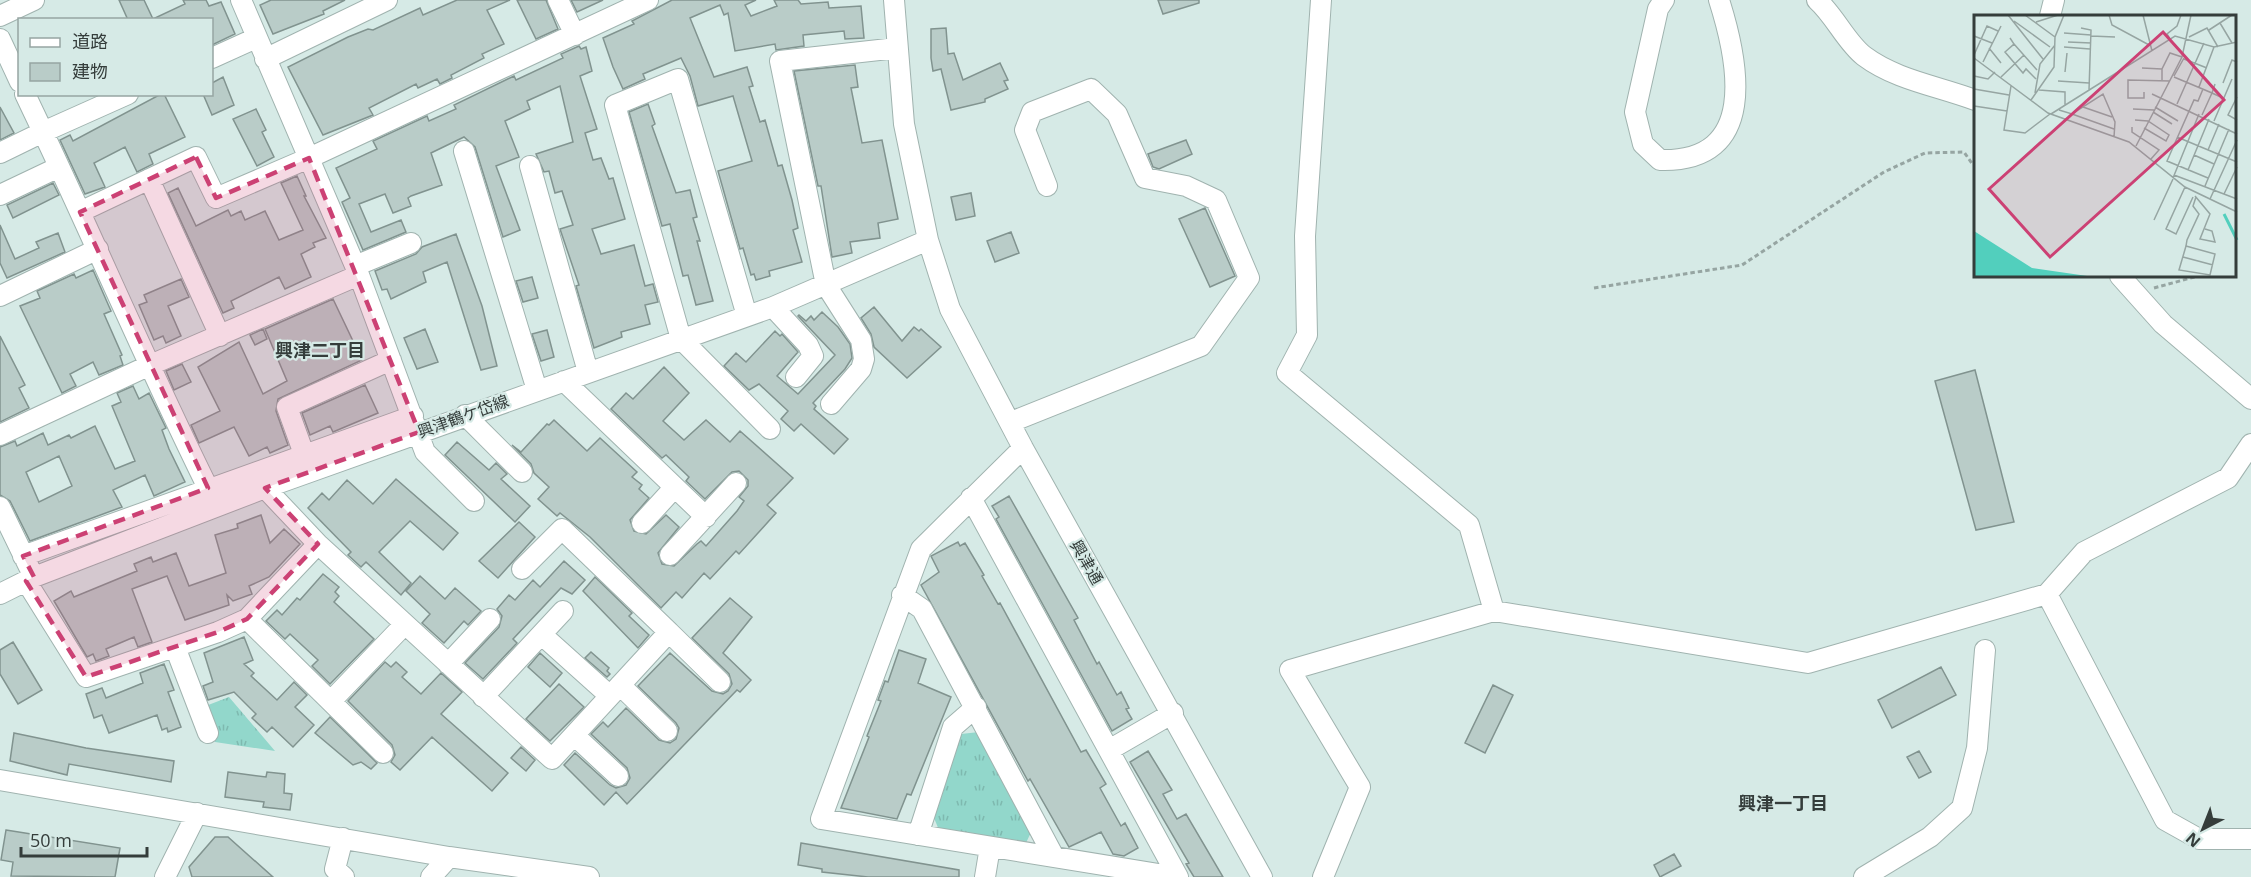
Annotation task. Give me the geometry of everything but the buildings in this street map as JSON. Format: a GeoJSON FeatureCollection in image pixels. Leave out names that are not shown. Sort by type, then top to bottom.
{"type":"FeatureCollection","features":[{"type":"Feature","properties":{"kind":"street"},"geometry":{"type":"LineString","coordinates":[[0,16],[34,0]]}},
{"type":"Feature","properties":{"kind":"street"},"geometry":{"type":"LineString","coordinates":[[242,0],[256,38],[357,271],[425,452],[474,501]]}},
{"type":"Feature","properties":{"kind":"street"},"geometry":{"type":"LineString","coordinates":[[265,59],[387,0]]}},
{"type":"Feature","properties":{"kind":"street"},"geometry":{"type":"LineString","coordinates":[[558,0],[575,35]]}},
{"type":"Feature","properties":{"kind":"street"},"geometry":{"type":"LineString","coordinates":[[80,212],[196,157],[216,198],[309,158],[648,0]]}},
{"type":"Feature","properties":{"kind":"street","name":"興津通"},"geometry":{"type":"LineString","coordinates":[[894,0],[904,124],[928,240],[950,309],[1023,448],[1173,713],[1262,877]]}},
{"type":"Feature","properties":{"kind":"street"},"geometry":{"type":"LineString","coordinates":[[1321,0],[1305,236],[1307,334],[1287,372],[1469,525],[1494,611]]}},
{"type":"Feature","properties":{"kind":"street"},"geometry":{"type":"LineString","coordinates":[[1664,0],[1658,9],[1635,112],[1643,144],[1660,160],[1682,160],[1706,152],[1727,132],[1736,98],[1735,54],[1719,0]]}},
{"type":"Feature","properties":{"kind":"street"},"geometry":{"type":"LineString","coordinates":[[1817,0],[1828,10],[1862,55],[1891,73],[1974,99]]}},
{"type":"Feature","properties":{"kind":"street"},"geometry":{"type":"LineString","coordinates":[[2050,15],[2054,0]]}},
{"type":"Feature","properties":{"kind":"street"},"geometry":{"type":"LineString","coordinates":[[213,57],[256,38]]}},
{"type":"Feature","properties":{"kind":"street"},"geometry":{"type":"LineString","coordinates":[[0,39],[18,78]]}},
{"type":"Feature","properties":{"kind":"street"},"geometry":{"type":"LineString","coordinates":[[831,404],[861,369],[864,359],[861,340],[826,285],[780,61],[897,48]]}},
{"type":"Feature","properties":{"kind":"street"},"geometry":{"type":"LineString","coordinates":[[747,316],[678,79],[615,105],[681,339],[770,429]]}},
{"type":"Feature","properties":{"kind":"street"},"geometry":{"type":"LineString","coordinates":[[1011,422],[1201,346],[1249,278],[1216,200],[1186,186],[1145,178],[1117,114],[1091,89],[1032,112],[1025,130],[1047,186]]}},
{"type":"Feature","properties":{"kind":"street"},"geometry":{"type":"LineString","coordinates":[[26,96],[98,249],[148,366],[208,488]]}},
{"type":"Feature","properties":{"kind":"street"},"geometry":{"type":"LineString","coordinates":[[0,153],[124,96]]}},
{"type":"Feature","properties":{"kind":"street"},"geometry":{"type":"LineString","coordinates":[[464,151],[537,390]]}},
{"type":"Feature","properties":{"kind":"street"},"geometry":{"type":"LineString","coordinates":[[530,166],[588,372]]}},
{"type":"Feature","properties":{"kind":"street"},"geometry":{"type":"LineString","coordinates":[[0,195],[59,167]]}},
{"type":"Feature","properties":{"kind":"street"},"geometry":{"type":"LineString","coordinates":[[149,179],[220,336]]}},
{"type":"Feature","properties":{"kind":"street","name":"興津鶴ケ岱線"},"geometry":{"type":"LineString","coordinates":[[0,594],[30,579],[265,488],[416,424],[465,415],[747,316],[826,285],[928,240]]}},
{"type":"Feature","properties":{"kind":"street"},"geometry":{"type":"LineString","coordinates":[[0,435],[148,366],[220,336],[411,243]]}},
{"type":"Feature","properties":{"kind":"street"},"geometry":{"type":"LineString","coordinates":[[2,290],[98,249]]}},
{"type":"Feature","properties":{"kind":"street"},"geometry":{"type":"LineString","coordinates":[[2122,278],[2163,324],[2251,399]]}},
{"type":"Feature","properties":{"kind":"street"},"geometry":{"type":"LineString","coordinates":[[772,307],[808,345],[813,356],[796,377]]}},
{"type":"Feature","properties":{"kind":"street"},"geometry":{"type":"LineString","coordinates":[[304,454],[287,407],[391,360]]}},
{"type":"Feature","properties":{"kind":"street"},"geometry":{"type":"LineString","coordinates":[[564,381],[706,517]]}},
{"type":"Feature","properties":{"kind":"street"},"geometry":{"type":"LineString","coordinates":[[465,415],[522,472]]}},
{"type":"Feature","properties":{"kind":"street"},"geometry":{"type":"LineString","coordinates":[[23,556],[304,454],[416,424]]}},
{"type":"Feature","properties":{"kind":"street"},"geometry":{"type":"LineString","coordinates":[[1023,448],[921,549],[902,595],[821,819],[1178,877]]}},
{"type":"Feature","properties":{"kind":"street"},"geometry":{"type":"LineString","coordinates":[[1323,877],[1360,787],[1290,670],[1494,611],[1808,663],[2047,594],[2084,552],[2228,478],[2250,448]]}},
{"type":"Feature","properties":{"kind":"street"},"geometry":{"type":"LineString","coordinates":[[670,555],[736,483]]}},
{"type":"Feature","properties":{"kind":"street"},"geometry":{"type":"LineString","coordinates":[[265,488],[318,544],[552,759],[669,632]]}},
{"type":"Feature","properties":{"kind":"street"},"geometry":{"type":"LineString","coordinates":[[642,523],[674,488]]}},
{"type":"Feature","properties":{"kind":"street"},"geometry":{"type":"LineString","coordinates":[[971,498],[1178,877]]}},
{"type":"Feature","properties":{"kind":"street"},"geometry":{"type":"LineString","coordinates":[[0,507],[23,556],[30,579],[86,677],[175,647],[247,619],[318,544]]}},
{"type":"Feature","properties":{"kind":"street"},"geometry":{"type":"LineString","coordinates":[[522,569],[562,529],[720,682]]}},
{"type":"Feature","properties":{"kind":"street"},"geometry":{"type":"LineString","coordinates":[[2047,594],[2165,820],[2199,839],[2251,839]]}},
{"type":"Feature","properties":{"kind":"street"},"geometry":{"type":"LineString","coordinates":[[902,595],[922,609],[1053,855]]}},
{"type":"Feature","properties":{"kind":"street"},"geometry":{"type":"LineString","coordinates":[[483,698],[563,611]]}},
{"type":"Feature","properties":{"kind":"street"},"geometry":{"type":"LineString","coordinates":[[247,619],[332,700],[383,753]]}},
{"type":"Feature","properties":{"kind":"street"},"geometry":{"type":"LineString","coordinates":[[448,664],[490,619]]}},
{"type":"Feature","properties":{"kind":"street"},"geometry":{"type":"LineString","coordinates":[[332,700],[405,624]]}},
{"type":"Feature","properties":{"kind":"street"},"geometry":{"type":"LineString","coordinates":[[542,635],[667,731]]}},
{"type":"Feature","properties":{"kind":"street"},"geometry":{"type":"LineString","coordinates":[[175,647],[208,733]]}},
{"type":"Feature","properties":{"kind":"street"},"geometry":{"type":"LineString","coordinates":[[1864,877],[1930,837],[1962,808],[1977,748],[1985,650]]}},
{"type":"Feature","properties":{"kind":"street"},"geometry":{"type":"LineString","coordinates":[[918,835],[952,727],[976,707]]}},
{"type":"Feature","properties":{"kind":"street"},"geometry":{"type":"LineString","coordinates":[[1109,750],[1173,713]]}},
{"type":"Feature","properties":{"kind":"street"},"geometry":{"type":"LineString","coordinates":[[574,735],[618,776]]}},
{"type":"Feature","properties":{"kind":"street"},"geometry":{"type":"LineString","coordinates":[[0,780],[449,857],[589,877]]}},
{"type":"Feature","properties":{"kind":"street"},"geometry":{"type":"LineString","coordinates":[[165,877],[197,813]]}},
{"type":"Feature","properties":{"kind":"street"},"geometry":{"type":"LineString","coordinates":[[343,838],[335,868],[344,877]]}},
{"type":"Feature","properties":{"kind":"street"},"geometry":{"type":"LineString","coordinates":[[985,877],[990,847]]}},
{"type":"Feature","properties":{"kind":"street"},"geometry":{"type":"LineString","coordinates":[[431,877],[449,857]]}},
{"type":"Feature","properties":{"kind":"street"},"geometry":{"type":"LineString","coordinates":[[175,858],[182,877]]}},
{"type":"Feature","properties":{"kind":"path"},"geometry":{"type":"LineString","coordinates":[[1594,288],[1742,265],[1884,172],[1925,153],[1964,152],[1973,165]]}},
{"type":"Feature","properties":{"kind":"path"},"geometry":{"type":"LineString","coordinates":[[2136,296],[2147,290],[2191,278]]}},
{"type":"Feature","properties":{"kind":"highlighted area"},"geometry":{"type":"Polygon","coordinates":[[[196,157],[216,198],[309,158],[419,432],[265,488],[318,544],[247,619],[218,632],[86,677],[26,581],[34,577],[23,556],[208,488],[80,212],[196,157]]]}},
{"type":"Feature","properties":{"kind":"green space"},"geometry":{"type":"Polygon","coordinates":[[[229,697],[275,751],[215,742],[203,707],[229,697]]]}},
{"type":"Feature","properties":{"kind":"green space"},"geometry":{"type":"Polygon","coordinates":[[[979,732],[1032,830],[1026,843],[939,830],[934,818],[961,734],[979,732]]]}},
{"type":"Feature","properties":{"kind":"district","name":"興津二丁目"},"geometry":{"type":"Point","coordinates":[320,351]}},
{"type":"Feature","properties":{"kind":"district","name":"興津一丁目"},"geometry":{"type":"Point","coordinates":[1783,804]}}]}
